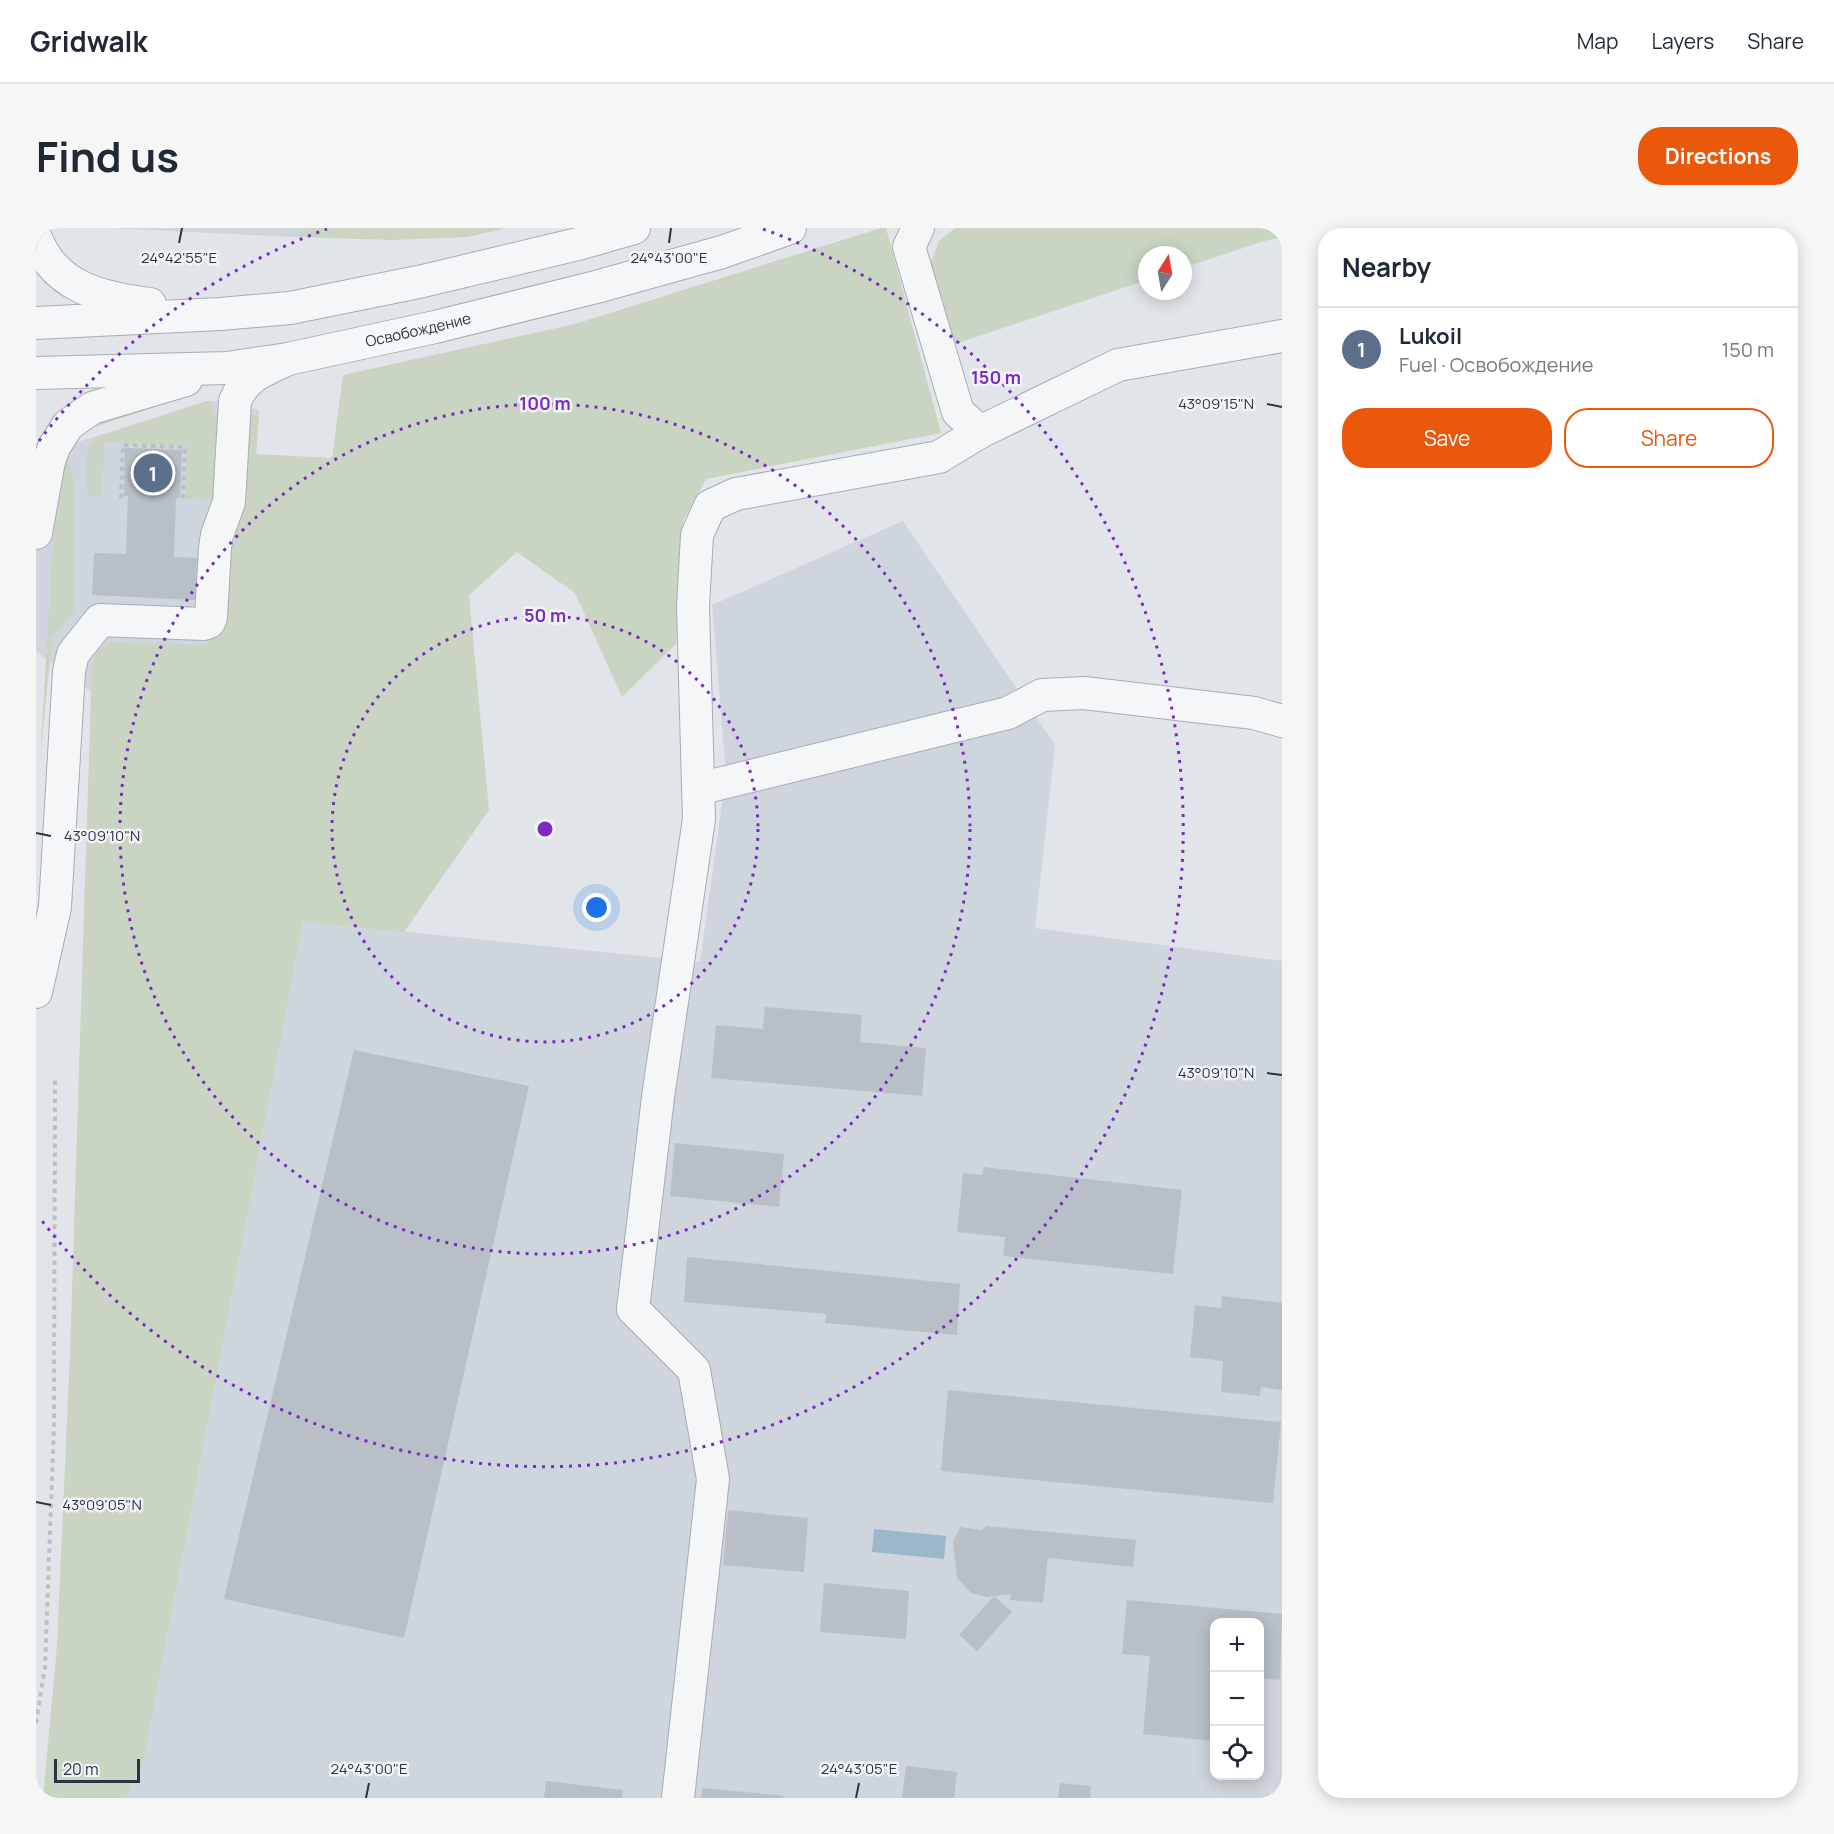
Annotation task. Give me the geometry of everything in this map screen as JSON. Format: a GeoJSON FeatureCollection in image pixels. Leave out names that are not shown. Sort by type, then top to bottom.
{"type":"FeatureCollection","features":[{"type":"Feature","properties":{"kind":"street"},"geometry":{"type":"LineString","coordinates":[[36,323],[220,314],[290,308],[582,243],[634,228]]}},
{"type":"Feature","properties":{"kind":"street","name":"Освобождение"},"geometry":{"type":"LineString","coordinates":[[36,373],[227,368],[288,359],[435,327],[596,287],[722,252],[790,228]]}},
{"type":"Feature","properties":{"kind":"street"},"geometry":{"type":"LineString","coordinates":[[918,228],[909,247],[958,412],[980,432]]}},
{"type":"Feature","properties":{"kind":"street"},"geometry":{"type":"LineString","coordinates":[[36,238],[41,252],[57,273],[84,289],[120,300],[220,314]]}},
{"type":"Feature","properties":{"kind":"street"},"geometry":{"type":"LineString","coordinates":[[678,1798],[712,1479],[694,1370],[633,1310],[658,1097],[699,819],[693,607],[697,535],[710,506],[736,494],[939,457],[980,432],[1118,365],[1282,336]]}},
{"type":"Feature","properties":{"kind":"street"},"geometry":{"type":"LineString","coordinates":[[36,992],[55,907],[69,671],[73,654],[100,620],[204,624],[209,622],[216,541],[229,502],[235,401],[240,389],[248,380],[288,359]]}},
{"type":"Feature","properties":{"kind":"street"},"geometry":{"type":"LineString","coordinates":[[36,533],[49,461],[54,447],[68,425],[92,408],[227,368]]}},
{"type":"Feature","properties":{"kind":"street"},"geometry":{"type":"LineString","coordinates":[[698,789],[1008,712],[1042,695],[1095,694],[1254,713],[1282,721]]}},
{"type":"Feature","properties":{"kind":"path"},"geometry":{"type":"LineString","coordinates":[[121,498],[123,445],[184,447],[183,501]]}},
{"type":"Feature","properties":{"kind":"path"},"geometry":{"type":"LineString","coordinates":[[36,1723],[45,1667],[54,1425],[56,1076]]}},
{"type":"Feature","properties":{"kind":"shaded area"},"geometry":{"type":"Polygon","coordinates":[[[111,228],[313,228],[294,237],[111,228]]]}},
{"type":"Feature","properties":{"kind":"shaded area"},"geometry":{"type":"Polygon","coordinates":[[[207,401],[219,401],[259,410],[256,454],[198,705],[91,692],[36,651],[36,507],[40,454],[207,401]]]}},
{"type":"Feature","properties":{"kind":"shaded area"},"geometry":{"type":"Polygon","coordinates":[[[903,521],[1055,745],[1035,928],[1282,961],[1282,1798],[126,1798],[143,1763],[303,921],[700,962],[726,775],[712,605],[903,521]]]}},
{"type":"Feature","properties":{"kind":"green space"},"geometry":{"type":"Polygon","coordinates":[[[313,228],[506,228],[468,237],[391,240],[294,237],[313,228]]]}},
{"type":"Feature","properties":{"kind":"green space"},"geometry":{"type":"Polygon","coordinates":[[[886,228],[941,433],[706,479],[683,521],[676,644],[622,697],[575,593],[517,552],[469,595],[489,810],[404,932],[303,922],[143,1763],[126,1798],[43,1798],[57,1645],[70,1353],[91,692],[95,656],[99,650],[112,642],[208,645],[213,634],[237,531],[249,415],[259,416],[256,454],[332,458],[343,375],[575,324],[886,228]]]}},
{"type":"Feature","properties":{"kind":"green space"},"geometry":{"type":"Polygon","coordinates":[[[955,228],[1282,228],[1282,237],[1192,265],[1192,246],[1138,246],[1138,283],[955,344],[930,264],[939,241],[955,228]]]}},
{"type":"Feature","properties":{"kind":"green space"},"geometry":{"type":"Polygon","coordinates":[[[191,390],[197,393],[95,427],[91,421],[191,390]]]}},
{"type":"Feature","properties":{"kind":"green space"},"geometry":{"type":"Polygon","coordinates":[[[207,401],[213,406],[217,419],[215,500],[186,499],[187,445],[104,442],[102,496],[87,495],[87,452],[95,438],[207,401]]]}},
{"type":"Feature","properties":{"kind":"green space"},"geometry":{"type":"Polygon","coordinates":[[[66,447],[73,478],[74,610],[52,639],[40,760],[56,490],[66,447]]]}},
{"type":"Feature","properties":{"kind":"water"},"geometry":{"type":"Polygon","coordinates":[[[874,1529],[946,1536],[944,1559],[872,1552],[874,1529]]]}},
{"type":"Feature","properties":{"kind":"building"},"geometry":{"type":"Polygon","coordinates":[[[125,448],[182,450],[180,498],[176,498],[174,557],[197,558],[195,600],[92,595],[94,553],[126,554],[128,496],[124,496],[125,448]]]}},
{"type":"Feature","properties":{"kind":"building"},"geometry":{"type":"Polygon","coordinates":[[[765,1007],[862,1015],[860,1042],[926,1048],[922,1096],[711,1078],[716,1025],[763,1029],[765,1007]]]}},
{"type":"Feature","properties":{"kind":"building"},"geometry":{"type":"Polygon","coordinates":[[[354,1050],[529,1086],[404,1638],[224,1599],[354,1050]]]}},
{"type":"Feature","properties":{"kind":"building"},"geometry":{"type":"Polygon","coordinates":[[[675,1143],[784,1154],[779,1207],[670,1196],[675,1143]]]}},
{"type":"Feature","properties":{"kind":"building"},"geometry":{"type":"Polygon","coordinates":[[[984,1167],[1182,1190],[1173,1274],[1003,1256],[1005,1237],[957,1232],[963,1173],[982,1175],[984,1167]]]}},
{"type":"Feature","properties":{"kind":"building"},"geometry":{"type":"Polygon","coordinates":[[[687,1257],[960,1284],[957,1335],[825,1323],[826,1314],[684,1302],[687,1257]]]}},
{"type":"Feature","properties":{"kind":"building"},"geometry":{"type":"Polygon","coordinates":[[[1222,1296],[1282,1303],[1282,1390],[1261,1387],[1260,1396],[1221,1392],[1223,1361],[1190,1357],[1195,1305],[1221,1308],[1222,1296]]]}},
{"type":"Feature","properties":{"kind":"building"},"geometry":{"type":"Polygon","coordinates":[[[948,1390],[1281,1422],[1273,1503],[941,1471],[948,1390]]]}},
{"type":"Feature","properties":{"kind":"building"},"geometry":{"type":"Polygon","coordinates":[[[728,1510],[808,1518],[804,1572],[723,1565],[728,1510]]]}},
{"type":"Feature","properties":{"kind":"building"},"geometry":{"type":"Polygon","coordinates":[[[986,1526],[1136,1540],[1133,1567],[1048,1558],[1043,1603],[1010,1600],[1011,1594],[987,1597],[971,1593],[957,1578],[953,1542],[960,1527],[982,1530],[986,1526]]]}},
{"type":"Feature","properties":{"kind":"building"},"geometry":{"type":"Polygon","coordinates":[[[824,1583],[909,1591],[906,1639],[820,1632],[824,1583]]]}},
{"type":"Feature","properties":{"kind":"building"},"geometry":{"type":"Polygon","coordinates":[[[994,1596],[1012,1612],[977,1651],[959,1635],[994,1596]]]}},
{"type":"Feature","properties":{"kind":"building"},"geometry":{"type":"Polygon","coordinates":[[[1127,1600],[1282,1614],[1280,1680],[1264,1678],[1264,1618],[1210,1618],[1210,1741],[1143,1734],[1150,1656],[1122,1654],[1127,1600]]]}},
{"type":"Feature","properties":{"kind":"building"},"geometry":{"type":"Polygon","coordinates":[[[906,1766],[957,1772],[954,1798],[902,1798],[906,1766]]]}},
{"type":"Feature","properties":{"kind":"building"},"geometry":{"type":"Polygon","coordinates":[[[546,1781],[623,1790],[622,1798],[544,1798],[546,1781]]]}},
{"type":"Feature","properties":{"kind":"building"},"geometry":{"type":"Polygon","coordinates":[[[1060,1783],[1091,1786],[1090,1798],[1058,1798],[1060,1783]]]}},
{"type":"Feature","properties":{"kind":"building"},"geometry":{"type":"Polygon","coordinates":[[[702,1788],[784,1796],[783,1798],[701,1798],[702,1788]]]}},
{"type":"Feature","properties":{"kind":"place","name":"Lukoil"},"geometry":{"type":"Point","coordinates":[153,473]}}]}
